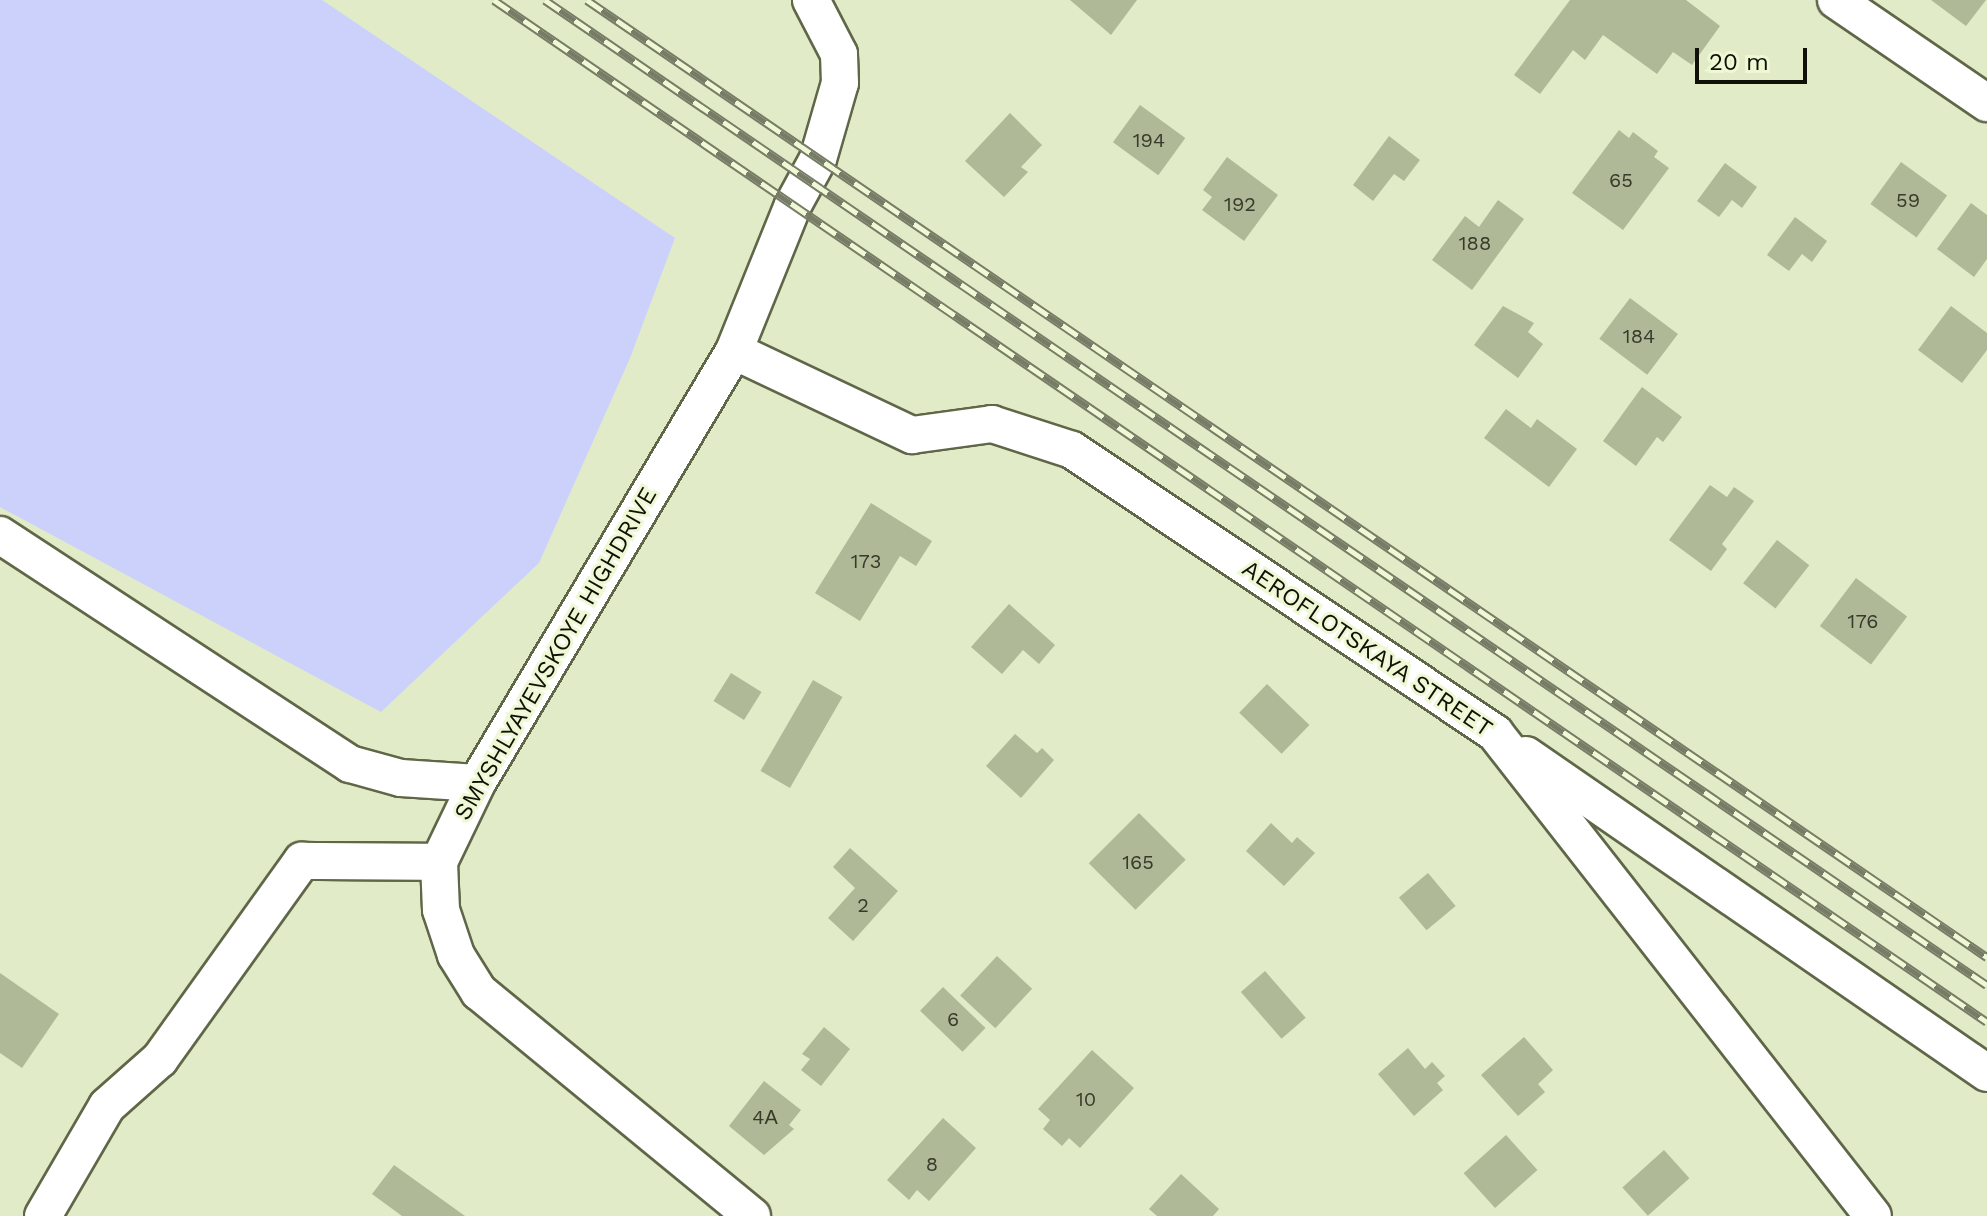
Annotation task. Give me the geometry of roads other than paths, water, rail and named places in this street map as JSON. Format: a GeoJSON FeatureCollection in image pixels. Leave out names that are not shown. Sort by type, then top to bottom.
{"type":"FeatureCollection","features":[{"type":"Feature","properties":{"kind":"street","name":"SMYSHLYAYEVSKOYE HIGHDRIVE"},"geometry":{"type":"LineString","coordinates":[[752,1216],[479,992],[456,955],[441,910],[439,862],[477,783],[734,351],[793,205],[818,159],[840,83],[839,54],[811,0]]}},
{"type":"Feature","properties":{"kind":"street"},"geometry":{"type":"LineString","coordinates":[[1836,0],[1987,103]]}},
{"type":"Feature","properties":{"kind":"street","name":"AEROFLOTSKAYA STREET"},"geometry":{"type":"LineString","coordinates":[[734,351],[912,435],[992,424],[1072,450],[1495,733],[1873,1216]]}},
{"type":"Feature","properties":{"kind":"street"},"geometry":{"type":"LineString","coordinates":[[0,535],[350,764],[401,778],[477,783]]}},
{"type":"Feature","properties":{"kind":"street"},"geometry":{"type":"LineString","coordinates":[[1495,733],[1987,1073]]}},
{"type":"Feature","properties":{"kind":"street"},"geometry":{"type":"LineString","coordinates":[[43,1216],[107,1106],[160,1059],[302,861],[439,862]]}},
{"type":"Feature","properties":{"kind":"railway"},"geometry":{"type":"LineString","coordinates":[[494,0],[1987,1022]]}},
{"type":"Feature","properties":{"kind":"railway"},"geometry":{"type":"LineString","coordinates":[[545,0],[1987,985]]}},
{"type":"Feature","properties":{"kind":"railway"},"geometry":{"type":"LineString","coordinates":[[587,0],[1987,957]]}}]}
